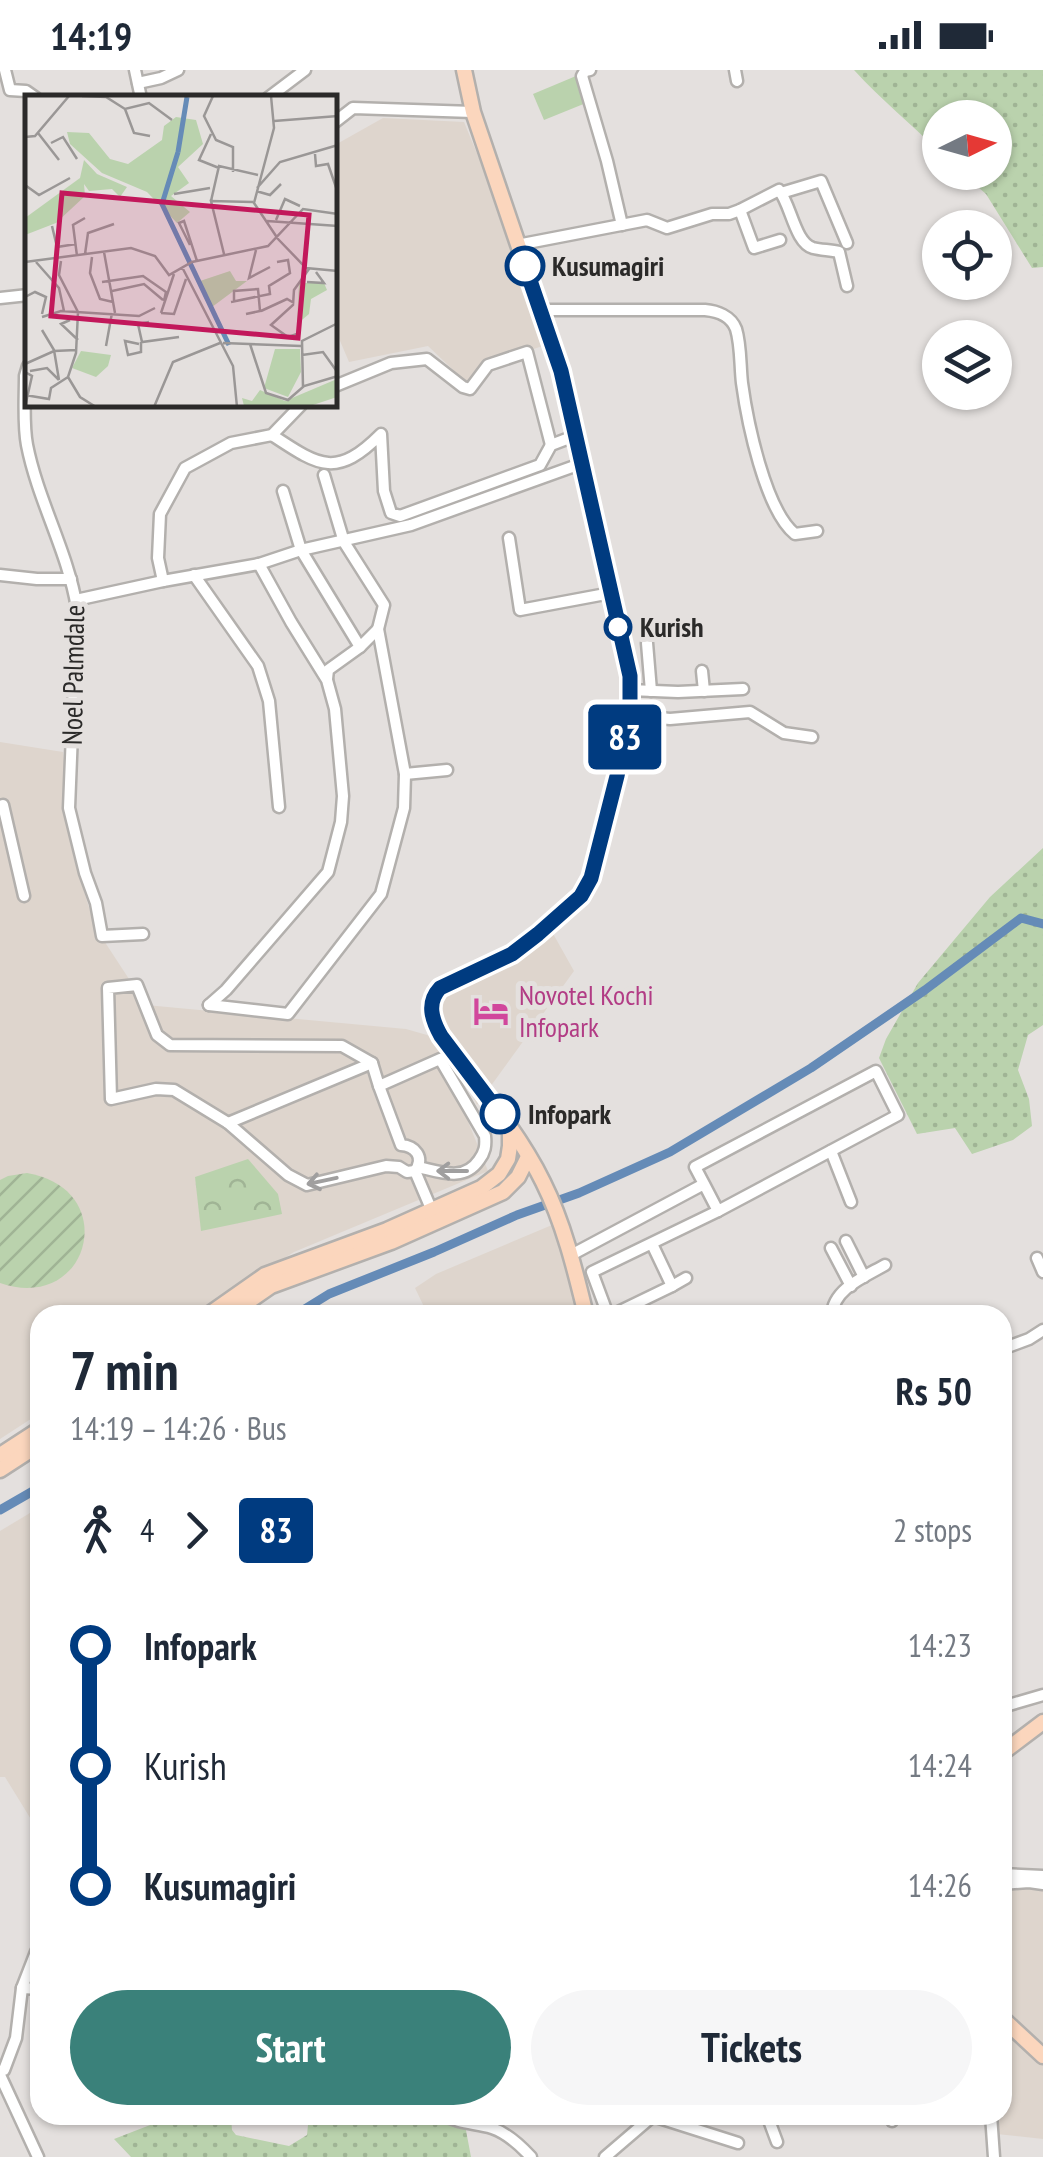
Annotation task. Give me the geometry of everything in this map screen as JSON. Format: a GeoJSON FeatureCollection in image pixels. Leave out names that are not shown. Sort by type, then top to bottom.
{"type":"FeatureCollection","features":[{"type":"Feature","properties":{"kind":"main road"},"geometry":{"type":"LineString","coordinates":[[464,70],[473,112],[552,343],[577,435],[630,676],[630,714],[603,834],[591,878],[581,896],[521,948],[440,988],[432,1003],[441,1036],[493,1102],[545,1186],[571,1255],[584,1305]]}},
{"type":"Feature","properties":{"kind":"main road"},"geometry":{"type":"LineString","coordinates":[[243,1305],[271,1286],[492,1182],[508,1159],[510,1129]]}},
{"type":"Feature","properties":{"kind":"main road"},"geometry":{"type":"LineString","coordinates":[[503,1192],[518,1177],[528,1157]]}},
{"type":"Feature","properties":{"kind":"main road"},"geometry":{"type":"LineString","coordinates":[[222,1305],[265,1275],[392,1242],[503,1192],[545,1186]]}},
{"type":"Feature","properties":{"kind":"main road"},"geometry":{"type":"LineString","coordinates":[[0,1455],[30,1436]]}},
{"type":"Feature","properties":{"kind":"main road"},"geometry":{"type":"LineString","coordinates":[[0,1470],[30,1450]]}},
{"type":"Feature","properties":{"kind":"main road"},"geometry":{"type":"LineString","coordinates":[[1012,1745],[1043,1722]]}},
{"type":"Feature","properties":{"kind":"main road"},"geometry":{"type":"LineString","coordinates":[[1012,2027],[1043,2056]]}},
{"type":"Feature","properties":{"kind":"street"},"geometry":{"type":"LineString","coordinates":[[6,70],[10,90],[32,95]]}},
{"type":"Feature","properties":{"kind":"street"},"geometry":{"type":"LineString","coordinates":[[134,70],[141,95]]}},
{"type":"Feature","properties":{"kind":"street"},"geometry":{"type":"LineString","coordinates":[[138,83],[178,70]]}},
{"type":"Feature","properties":{"kind":"street"},"geometry":{"type":"LineString","coordinates":[[272,95],[305,70]]}},
{"type":"Feature","properties":{"kind":"street"},"geometry":{"type":"LineString","coordinates":[[590,70],[582,76],[622,225]]}},
{"type":"Feature","properties":{"kind":"street"},"geometry":{"type":"LineString","coordinates":[[338,120],[353,108],[473,112]]}},
{"type":"Feature","properties":{"kind":"street"},"geometry":{"type":"LineString","coordinates":[[517,245],[647,220],[667,228],[712,214],[728,214],[776,191],[821,181],[847,243]]}},
{"type":"Feature","properties":{"kind":"street"},"geometry":{"type":"LineString","coordinates":[[782,192],[806,245],[838,252],[847,286]]}},
{"type":"Feature","properties":{"kind":"street"},"geometry":{"type":"LineString","coordinates":[[740,210],[754,248],[780,240]]}},
{"type":"Feature","properties":{"kind":"street"},"geometry":{"type":"LineString","coordinates":[[0,298],[25,295]]}},
{"type":"Feature","properties":{"kind":"street"},"geometry":{"type":"LineString","coordinates":[[541,310],[704,310],[726,317],[735,326],[753,442],[780,516],[795,534],[817,531]]}},
{"type":"Feature","properties":{"kind":"street"},"geometry":{"type":"LineString","coordinates":[[338,385],[391,363],[427,359],[470,389],[488,365],[552,343]]}},
{"type":"Feature","properties":{"kind":"street"},"geometry":{"type":"LineString","coordinates":[[526,352],[551,445]]}},
{"type":"Feature","properties":{"kind":"street","name":"Noel Palmdale"},"geometry":{"type":"LineString","coordinates":[[26,408],[26,444],[76,600],[69,808],[102,936],[144,934]]}},
{"type":"Feature","properties":{"kind":"street"},"geometry":{"type":"LineString","coordinates":[[163,581],[158,558],[160,514],[184,468],[232,444],[272,434],[298,408]]}},
{"type":"Feature","properties":{"kind":"street"},"geometry":{"type":"LineString","coordinates":[[272,434],[310,459],[338,464],[363,452],[381,434],[384,491],[391,513],[400,516],[540,465],[551,445],[577,435]]}},
{"type":"Feature","properties":{"kind":"street"},"geometry":{"type":"LineString","coordinates":[[76,600],[259,564],[411,525],[583,463]]}},
{"type":"Feature","properties":{"kind":"street"},"geometry":{"type":"LineString","coordinates":[[259,564],[327,680],[335,709],[341,822],[328,872],[209,1005],[288,1014],[381,894],[404,808],[405,774],[378,629],[384,605],[344,542],[324,475]]}},
{"type":"Feature","properties":{"kind":"street"},"geometry":{"type":"LineString","coordinates":[[284,490],[302,550],[360,647]]}},
{"type":"Feature","properties":{"kind":"street"},"geometry":{"type":"LineString","coordinates":[[508,538],[520,610],[610,593]]}},
{"type":"Feature","properties":{"kind":"street"},"geometry":{"type":"LineString","coordinates":[[0,575],[72,579]]}},
{"type":"Feature","properties":{"kind":"street"},"geometry":{"type":"LineString","coordinates":[[194,576],[258,666],[269,701],[279,808]]}},
{"type":"Feature","properties":{"kind":"street"},"geometry":{"type":"LineString","coordinates":[[327,680],[328,670],[378,629]]}},
{"type":"Feature","properties":{"kind":"street"},"geometry":{"type":"LineString","coordinates":[[647,642],[651,691]]}},
{"type":"Feature","properties":{"kind":"street"},"geometry":{"type":"LineString","coordinates":[[702,672],[704,691]]}},
{"type":"Feature","properties":{"kind":"street"},"geometry":{"type":"LineString","coordinates":[[630,690],[743,689]]}},
{"type":"Feature","properties":{"kind":"street"},"geometry":{"type":"LineString","coordinates":[[630,714],[670,719],[750,712],[784,733],[812,737]]}},
{"type":"Feature","properties":{"kind":"street"},"geometry":{"type":"LineString","coordinates":[[405,774],[446,770]]}},
{"type":"Feature","properties":{"kind":"street"},"geometry":{"type":"LineString","coordinates":[[2,805],[24,896]]}},
{"type":"Feature","properties":{"kind":"street"},"geometry":{"type":"LineString","coordinates":[[379,1086],[440,1059],[485,1136],[481,1158],[470,1170],[448,1174],[417,1169],[406,1172],[399,1167],[396,1158],[401,1145],[379,1086],[372,1063],[342,1046],[170,1046],[157,1035],[137,985],[108,988],[112,1099],[174,1090],[228,1123],[288,1175],[307,1185],[364,1170],[399,1167]]}},
{"type":"Feature","properties":{"kind":"street"},"geometry":{"type":"LineString","coordinates":[[228,1123],[372,1063]]}},
{"type":"Feature","properties":{"kind":"street"},"geometry":{"type":"LineString","coordinates":[[606,1305],[592,1272],[718,1211],[898,1115],[876,1071],[695,1168],[718,1211]]}},
{"type":"Feature","properties":{"kind":"street"},"geometry":{"type":"LineString","coordinates":[[401,1145],[416,1151],[417,1169],[432,1211]]}},
{"type":"Feature","properties":{"kind":"street"},"geometry":{"type":"LineString","coordinates":[[830,1151],[851,1202]]}},
{"type":"Feature","properties":{"kind":"street"},"geometry":{"type":"LineString","coordinates":[[571,1255],[704,1184]]}},
{"type":"Feature","properties":{"kind":"street"},"geometry":{"type":"LineString","coordinates":[[846,1241],[864,1277]]}},
{"type":"Feature","properties":{"kind":"street"},"geometry":{"type":"LineString","coordinates":[[652,1244],[672,1286]]}},
{"type":"Feature","properties":{"kind":"street"},"geometry":{"type":"LineString","coordinates":[[831,1248],[851,1286]]}},
{"type":"Feature","properties":{"kind":"street"},"geometry":{"type":"LineString","coordinates":[[1037,1258],[1043,1272]]}},
{"type":"Feature","properties":{"kind":"street"},"geometry":{"type":"LineString","coordinates":[[832,1305],[839,1294],[885,1266]]}},
{"type":"Feature","properties":{"kind":"street"},"geometry":{"type":"LineString","coordinates":[[631,1305],[686,1278]]}},
{"type":"Feature","properties":{"kind":"street"},"geometry":{"type":"LineString","coordinates":[[1012,1345],[1043,1330]]}},
{"type":"Feature","properties":{"kind":"street"},"geometry":{"type":"LineString","coordinates":[[1012,1704],[1043,1695]]}},
{"type":"Feature","properties":{"kind":"street"},"geometry":{"type":"LineString","coordinates":[[1012,1874],[1043,1876]]}},
{"type":"Feature","properties":{"kind":"street"},"geometry":{"type":"LineString","coordinates":[[1012,1883],[1043,1884]]}},
{"type":"Feature","properties":{"kind":"street"},"geometry":{"type":"LineString","coordinates":[[30,1967],[22,1988],[16,2038],[0,2073],[38,2157]]}},
{"type":"Feature","properties":{"kind":"street"},"geometry":{"type":"LineString","coordinates":[[22,1988],[30,1988]]}},
{"type":"Feature","properties":{"kind":"street"},"geometry":{"type":"LineString","coordinates":[[476,2125],[496,2129],[520,2144],[531,2157]]}},
{"type":"Feature","properties":{"kind":"street"},"geometry":{"type":"LineString","coordinates":[[605,2157],[643,2125]]}},
{"type":"Feature","properties":{"kind":"street"},"geometry":{"type":"LineString","coordinates":[[683,2125],[738,2142]]}},
{"type":"Feature","properties":{"kind":"street"},"geometry":{"type":"LineString","coordinates":[[771,2125],[777,2142]]}},
{"type":"Feature","properties":{"kind":"street"},"geometry":{"type":"LineString","coordinates":[[992,2125],[994,2157]]}},
{"type":"Feature","properties":{"kind":"shaded area"},"geometry":{"type":"Polygon","coordinates":[[[383,118],[464,122],[548,344],[488,365],[469,385],[428,346],[349,362],[338,336],[338,143],[383,118]]]}},
{"type":"Feature","properties":{"kind":"shaded area"},"geometry":{"type":"Polygon","coordinates":[[[0,742],[63,752],[74,859],[95,927],[146,1005],[406,1029],[434,1037],[488,1171],[294,1252],[211,1305],[30,1305],[30,1420],[0,1439],[0,742]]]}},
{"type":"Feature","properties":{"kind":"shaded area","name":"Novotel Kochi Infopark"},"geometry":{"type":"Polygon","coordinates":[[[551,930],[574,971],[477,1105],[439,1022],[437,1001],[448,989],[512,963],[551,930]]]}},
{"type":"Feature","properties":{"kind":"shaded area"},"geometry":{"type":"Polygon","coordinates":[[[552,1225],[577,1305],[423,1305],[415,1288],[436,1274],[552,1225]]]}},
{"type":"Feature","properties":{"kind":"shaded area"},"geometry":{"type":"Polygon","coordinates":[[[30,1513],[30,1818],[5,1777],[0,1777],[0,1531],[30,1513]]]}},
{"type":"Feature","properties":{"kind":"shaded area"},"geometry":{"type":"Polygon","coordinates":[[[1012,1882],[1043,1883],[1043,2057],[1012,2028],[1012,1882]]]}},
{"type":"Feature","properties":{"kind":"shaded area"},"geometry":{"type":"Polygon","coordinates":[[[1012,2035],[1043,2062],[1043,2139],[997,2134],[997,2125],[1012,2125],[1012,2035]]]}},
{"type":"Feature","properties":{"kind":"green space"},"geometry":{"type":"Polygon","coordinates":[[[854,70],[1043,70],[1043,267],[1032,268],[1012,236],[1012,210],[996,210],[981,190],[1012,190],[1012,100],[922,100],[922,136],[854,70]]]}},
{"type":"Feature","properties":{"kind":"green space"},"geometry":{"type":"Polygon","coordinates":[[[576,76],[586,103],[544,120],[533,94],[576,76]]]}},
{"type":"Feature","properties":{"kind":"green space"},"geometry":{"type":"Polygon","coordinates":[[[1043,848],[1043,1025],[1028,1035],[1018,1070],[1029,1099],[1032,1126],[1013,1140],[972,1154],[955,1128],[917,1134],[879,1058],[918,983],[990,897],[1043,848]]]}},
{"type":"Feature","properties":{"kind":"green space"},"geometry":{"type":"Polygon","coordinates":[[[248,1159],[278,1194],[282,1214],[201,1231],[195,1177],[248,1159]]]}},
{"type":"Feature","properties":{"kind":"green space"},"geometry":{"type":"Polygon","coordinates":[[[27,1173],[57,1184],[76,1201],[84,1223],[83,1246],[73,1266],[56,1281],[31,1288],[0,1283],[0,1180],[27,1173]]]}},
{"type":"Feature","properties":{"kind":"green space"},"geometry":{"type":"Polygon","coordinates":[[[150,2125],[232,2125],[236,2135],[289,2146],[307,2135],[308,2125],[465,2125],[471,2157],[131,2157],[114,2139],[150,2125]]]}},
{"type":"Feature","properties":{"kind":"waterway"},"geometry":{"type":"LineString","coordinates":[[311,1305],[329,1294],[670,1152],[811,1068],[1021,918],[1043,924]]}},
{"type":"Feature","properties":{"kind":"waterway"},"geometry":{"type":"LineString","coordinates":[[0,1510],[30,1493]]}},
{"type":"Feature","properties":{"kind":"bus line","name":"83"},"geometry":{"type":"LineString","coordinates":[[500,1114],[441,1036],[432,1014],[434,995],[440,988],[521,948],[581,896],[591,878],[603,834],[630,714],[630,676],[577,435],[561,371],[525,266]]}},
{"type":"Feature","properties":{"kind":"place","name":"Kusumagiri"},"geometry":{"type":"Point","coordinates":[525,266]}},
{"type":"Feature","properties":{"kind":"place","name":"Kurish"},"geometry":{"type":"Point","coordinates":[618,627]}},
{"type":"Feature","properties":{"kind":"place","name":"Novotel Kochi Infopark"},"geometry":{"type":"Point","coordinates":[491,1011]}},
{"type":"Feature","properties":{"kind":"place","name":"Infopark"},"geometry":{"type":"Point","coordinates":[500,1114]}}]}
